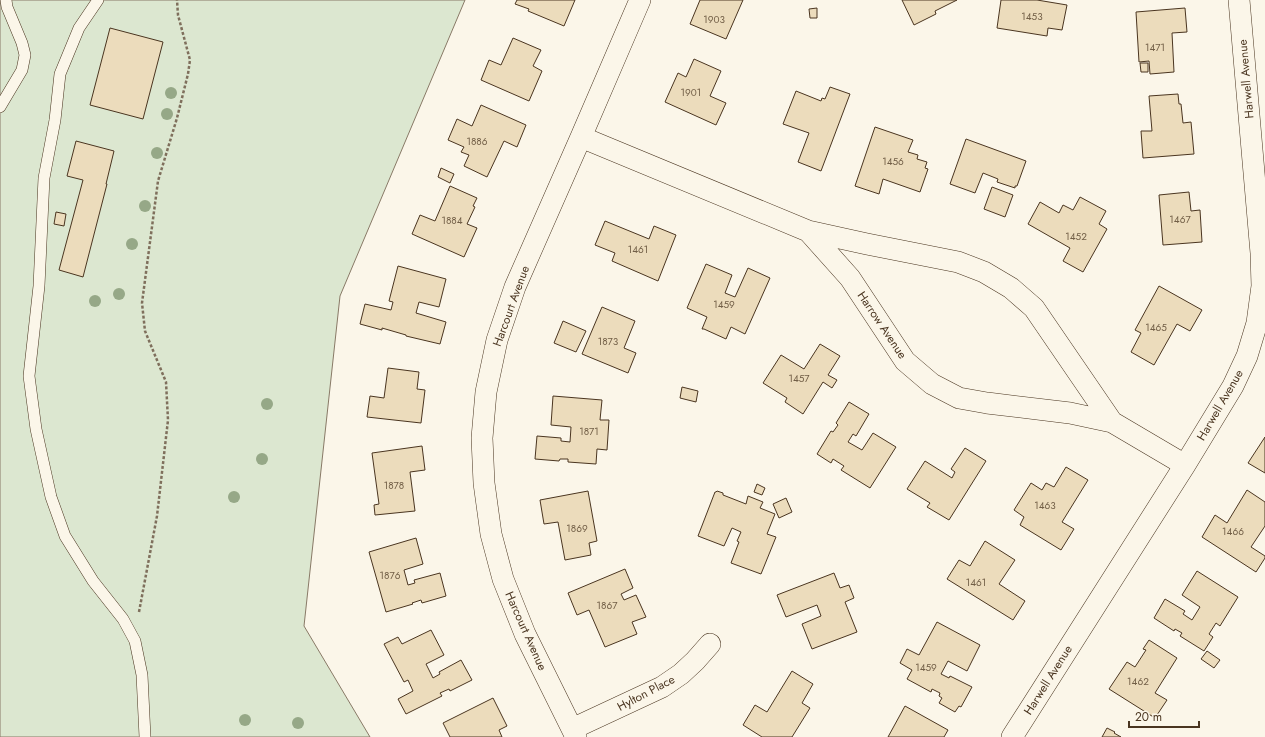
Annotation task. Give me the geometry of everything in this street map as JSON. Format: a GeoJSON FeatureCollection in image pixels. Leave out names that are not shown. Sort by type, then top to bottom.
{"type":"FeatureCollection","features":[{"type":"Feature","properties":{"kind":"street","name":"Harcourt Avenue"},"geometry":{"type":"LineString","coordinates":[[574,733],[525,634],[503,579],[491,534],[484,483],[482,438],[486,392],[497,340],[515,288],[640,0]]}},
{"type":"Feature","properties":{"kind":"street","name":"Harwell Avenue"},"geometry":{"type":"LineString","coordinates":[[1012,737],[1185,465],[1233,386],[1247,356],[1257,323],[1262,286],[1261,253],[1239,0]]}},
{"type":"Feature","properties":{"kind":"street","name":"Harrow Avenue"},"geometry":{"type":"LineString","coordinates":[[581,137],[808,231],[958,262],[984,272],[1011,288],[1034,308],[1112,422]]}},
{"type":"Feature","properties":{"kind":"street","name":"Harrow Avenue"},"geometry":{"type":"LineString","coordinates":[[808,231],[850,278],[905,361],[932,384],[959,398],[987,403],[1070,413],[1112,422],[1185,465]]}},
{"type":"Feature","properties":{"kind":"street","name":"Hylton Place"},"geometry":{"type":"LineString","coordinates":[[574,733],[662,687],[681,674],[710,644]]}},
{"type":"Feature","properties":{"kind":"lane"},"geometry":{"type":"LineString","coordinates":[[0,106],[22,70],[25,56],[22,43],[7,7],[6,0]]}},
{"type":"Feature","properties":{"kind":"lane"},"geometry":{"type":"LineString","coordinates":[[98,0],[79,28],[60,74],[55,120],[44,178],[39,286],[29,376],[36,429],[49,491],[65,536],[93,581],[123,619],[135,641],[142,675],[145,737]]}},
{"type":"Feature","properties":{"kind":"path"},"geometry":{"type":"LineString","coordinates":[[135,641],[141,596],[157,516],[168,420],[166,382],[145,331],[142,303],[158,181],[177,118],[190,60],[178,15],[177,0]]}},
{"type":"Feature","properties":{"kind":"green space"},"geometry":{"type":"Polygon","coordinates":[[[0,0],[465,0],[340,296],[304,626],[370,737],[0,737],[0,0]]]}},
{"type":"Feature","properties":{"kind":"building"},"geometry":{"type":"Polygon","coordinates":[[[517,0],[575,0],[564,26],[515,4],[517,0]]]}},
{"type":"Feature","properties":{"kind":"building"},"geometry":{"type":"Polygon","coordinates":[[[700,0],[743,0],[726,39],[690,24],[700,0]]]}},
{"type":"Feature","properties":{"kind":"building"},"geometry":{"type":"Polygon","coordinates":[[[902,0],[957,0],[935,11],[936,14],[914,25],[902,0]]]}},
{"type":"Feature","properties":{"kind":"building"},"geometry":{"type":"Polygon","coordinates":[[[1001,0],[1037,0],[1067,5],[1062,30],[1048,28],[1047,36],[997,28],[1001,0]]]}},
{"type":"Feature","properties":{"kind":"building"},"geometry":{"type":"Polygon","coordinates":[[[817,8],[817,18],[810,18],[809,9],[817,8]]]}},
{"type":"Feature","properties":{"kind":"building"},"geometry":{"type":"Polygon","coordinates":[[[1185,8],[1187,32],[1172,33],[1174,72],[1150,74],[1149,61],[1139,62],[1136,12],[1185,8]]]}},
{"type":"Feature","properties":{"kind":"building"},"geometry":{"type":"Polygon","coordinates":[[[110,28],[163,42],[143,119],[90,105],[110,28]]]}},
{"type":"Feature","properties":{"kind":"building"},"geometry":{"type":"Polygon","coordinates":[[[513,38],[541,50],[533,66],[542,71],[529,101],[481,80],[489,60],[501,65],[513,38]]]}},
{"type":"Feature","properties":{"kind":"building"},"geometry":{"type":"Polygon","coordinates":[[[694,59],[721,71],[710,96],[726,103],[716,125],[665,102],[678,73],[686,77],[694,59]]]}},
{"type":"Feature","properties":{"kind":"building"},"geometry":{"type":"Polygon","coordinates":[[[1140,63],[1148,63],[1148,72],[1141,72],[1140,63]]]}},
{"type":"Feature","properties":{"kind":"building"},"geometry":{"type":"Polygon","coordinates":[[[830,87],[850,94],[821,171],[798,162],[809,133],[783,124],[796,91],[821,101],[822,98],[825,99],[830,87]]]}},
{"type":"Feature","properties":{"kind":"building"},"geometry":{"type":"Polygon","coordinates":[[[1178,94],[1179,104],[1181,104],[1183,123],[1191,122],[1194,154],[1143,158],[1141,131],[1152,131],[1149,96],[1178,94]]]}},
{"type":"Feature","properties":{"kind":"building"},"geometry":{"type":"Polygon","coordinates":[[[481,105],[526,125],[517,147],[504,141],[487,177],[464,166],[469,155],[461,152],[464,147],[448,140],[457,119],[472,126],[481,105]]]}},
{"type":"Feature","properties":{"kind":"building"},"geometry":{"type":"Polygon","coordinates":[[[875,127],[913,140],[908,152],[918,155],[917,159],[927,162],[925,168],[928,169],[920,192],[883,179],[879,194],[855,186],[875,127]]]}},
{"type":"Feature","properties":{"kind":"building"},"geometry":{"type":"Polygon","coordinates":[[[966,139],[1026,161],[1017,186],[1015,186],[1015,188],[997,182],[998,179],[983,173],[975,193],[950,184],[966,139]]]}},
{"type":"Feature","properties":{"kind":"building"},"geometry":{"type":"Polygon","coordinates":[[[76,141],[114,151],[83,277],[59,270],[83,180],[67,176],[76,141]]]}},
{"type":"Feature","properties":{"kind":"building"},"geometry":{"type":"Polygon","coordinates":[[[441,168],[454,174],[450,183],[438,177],[441,168]]]}},
{"type":"Feature","properties":{"kind":"building"},"geometry":{"type":"Polygon","coordinates":[[[450,186],[477,198],[473,206],[475,207],[467,224],[477,228],[464,257],[412,234],[420,215],[435,221],[450,186]]]}},
{"type":"Feature","properties":{"kind":"building"},"geometry":{"type":"Polygon","coordinates":[[[992,187],[1013,195],[1005,217],[984,209],[992,187]]]}},
{"type":"Feature","properties":{"kind":"building"},"geometry":{"type":"Polygon","coordinates":[[[1189,192],[1191,211],[1200,210],[1202,242],[1163,245],[1159,195],[1189,192]]]}},
{"type":"Feature","properties":{"kind":"building"},"geometry":{"type":"Polygon","coordinates":[[[1080,197],[1106,211],[1099,224],[1107,229],[1083,272],[1063,261],[1070,248],[1028,224],[1040,202],[1059,213],[1063,205],[1073,210],[1080,197]]]}},
{"type":"Feature","properties":{"kind":"building"},"geometry":{"type":"Polygon","coordinates":[[[56,212],[66,214],[64,226],[54,224],[56,212]]]}},
{"type":"Feature","properties":{"kind":"building"},"geometry":{"type":"Polygon","coordinates":[[[605,221],[649,239],[654,226],[676,235],[658,281],[612,261],[615,253],[595,245],[605,221]]]}},
{"type":"Feature","properties":{"kind":"building"},"geometry":{"type":"Polygon","coordinates":[[[706,264],[732,275],[725,293],[735,297],[748,268],[770,278],[745,334],[731,327],[726,339],[702,329],[707,317],[687,308],[706,264]]]}},
{"type":"Feature","properties":{"kind":"building"},"geometry":{"type":"Polygon","coordinates":[[[398,266],[446,279],[439,307],[419,302],[416,313],[446,322],[440,344],[406,336],[382,328],[382,330],[360,324],[365,304],[391,310],[393,302],[389,301],[398,266]]]}},
{"type":"Feature","properties":{"kind":"building"},"geometry":{"type":"Polygon","coordinates":[[[1159,286],[1202,310],[1190,331],[1177,324],[1154,365],[1131,352],[1141,333],[1135,330],[1159,286]]]}},
{"type":"Feature","properties":{"kind":"building"},"geometry":{"type":"Polygon","coordinates":[[[602,307],[635,321],[624,348],[636,353],[628,373],[582,354],[602,307]]]}},
{"type":"Feature","properties":{"kind":"building"},"geometry":{"type":"Polygon","coordinates":[[[563,321],[586,331],[576,352],[554,343],[563,321]]]}},
{"type":"Feature","properties":{"kind":"building"},"geometry":{"type":"Polygon","coordinates":[[[820,344],[840,356],[828,375],[837,380],[832,388],[823,382],[803,414],[785,402],[787,398],[763,383],[781,355],[804,369],[820,344]]]}},
{"type":"Feature","properties":{"kind":"building"},"geometry":{"type":"Polygon","coordinates":[[[388,368],[419,372],[417,389],[425,390],[421,423],[367,417],[370,396],[384,398],[388,368]]]}},
{"type":"Feature","properties":{"kind":"building"},"geometry":{"type":"Polygon","coordinates":[[[682,387],[698,391],[696,402],[680,398],[682,387]]]}},
{"type":"Feature","properties":{"kind":"building"},"geometry":{"type":"Polygon","coordinates":[[[553,396],[602,400],[600,420],[609,420],[607,450],[597,449],[596,464],[568,462],[568,459],[560,459],[559,461],[535,459],[537,436],[561,438],[561,441],[570,442],[571,427],[551,425],[553,396]]]}},
{"type":"Feature","properties":{"kind":"building"},"geometry":{"type":"Polygon","coordinates":[[[849,402],[869,414],[856,436],[853,434],[848,442],[862,450],[873,433],[896,447],[870,488],[841,470],[844,466],[833,459],[831,463],[817,454],[831,431],[833,432],[838,425],[836,423],[849,402]]]}},
{"type":"Feature","properties":{"kind":"building"},"geometry":{"type":"Polygon","coordinates":[[[1265,437],[1265,473],[1248,463],[1265,437]]]}},
{"type":"Feature","properties":{"kind":"building"},"geometry":{"type":"Polygon","coordinates":[[[422,446],[425,470],[410,472],[415,511],[375,515],[374,505],[379,504],[372,453],[422,446]]]}},
{"type":"Feature","properties":{"kind":"building"},"geometry":{"type":"Polygon","coordinates":[[[965,448],[986,461],[949,520],[927,507],[930,503],[907,489],[925,461],[952,478],[955,472],[951,469],[965,448]]]}},
{"type":"Feature","properties":{"kind":"building"},"geometry":{"type":"Polygon","coordinates":[[[1066,467],[1088,480],[1062,522],[1074,529],[1061,550],[1020,525],[1024,517],[1014,510],[1031,483],[1042,490],[1046,483],[1054,487],[1066,467]]]}},
{"type":"Feature","properties":{"kind":"building"},"geometry":{"type":"Polygon","coordinates":[[[757,484],[765,488],[762,495],[754,492],[757,484]]]}},
{"type":"Feature","properties":{"kind":"building"},"geometry":{"type":"Polygon","coordinates":[[[1247,490],[1265,502],[1265,526],[1251,547],[1265,556],[1256,572],[1202,537],[1215,515],[1227,523],[1247,490]]]}},
{"type":"Feature","properties":{"kind":"building"},"geometry":{"type":"Polygon","coordinates":[[[588,491],[597,541],[589,543],[591,555],[565,560],[558,522],[544,524],[540,500],[588,491]]]}},
{"type":"Feature","properties":{"kind":"building"},"geometry":{"type":"Polygon","coordinates":[[[717,491],[746,504],[748,496],[763,502],[760,508],[775,514],[767,534],[776,537],[761,574],[731,563],[741,532],[732,528],[724,546],[698,536],[715,492],[717,491]]]}},
{"type":"Feature","properties":{"kind":"building"},"geometry":{"type":"Polygon","coordinates":[[[786,498],[792,512],[779,518],[773,504],[786,498]]]}},
{"type":"Feature","properties":{"kind":"building"},"geometry":{"type":"Polygon","coordinates":[[[416,538],[423,564],[404,570],[408,585],[415,583],[414,580],[440,573],[446,596],[422,603],[421,600],[386,612],[369,552],[416,538]]]}},
{"type":"Feature","properties":{"kind":"building"},"geometry":{"type":"Polygon","coordinates":[[[985,541],[1015,560],[999,584],[1025,601],[1013,620],[947,579],[959,560],[970,566],[985,541]]]}},
{"type":"Feature","properties":{"kind":"building"},"geometry":{"type":"Polygon","coordinates":[[[625,569],[633,588],[621,594],[624,600],[636,595],[646,617],[632,622],[637,634],[605,647],[589,610],[577,615],[568,593],[625,569]]]}},
{"type":"Feature","properties":{"kind":"building"},"geometry":{"type":"Polygon","coordinates":[[[1197,571],[1238,597],[1220,626],[1216,623],[1209,634],[1213,637],[1204,651],[1180,636],[1182,633],[1175,629],[1174,631],[1154,618],[1165,599],[1185,611],[1183,614],[1192,620],[1200,607],[1182,595],[1197,571]]]}},
{"type":"Feature","properties":{"kind":"building"},"geometry":{"type":"Polygon","coordinates":[[[834,573],[840,588],[849,585],[854,598],[845,602],[857,632],[812,649],[802,624],[821,616],[817,605],[786,617],[777,595],[834,573]]]}},
{"type":"Feature","properties":{"kind":"building"},"geometry":{"type":"Polygon","coordinates":[[[937,622],[980,645],[967,671],[948,661],[941,674],[949,678],[950,676],[972,687],[961,707],[959,706],[955,712],[939,703],[942,698],[939,696],[940,693],[932,689],[931,692],[907,679],[912,670],[900,663],[907,649],[919,655],[937,622]]]}},
{"type":"Feature","properties":{"kind":"building"},"geometry":{"type":"Polygon","coordinates":[[[431,630],[444,655],[426,664],[433,678],[440,674],[439,672],[461,660],[472,680],[450,691],[449,689],[440,693],[442,696],[406,714],[398,699],[413,691],[408,680],[404,682],[384,644],[398,637],[402,644],[431,630]]]}},
{"type":"Feature","properties":{"kind":"building"},"geometry":{"type":"Polygon","coordinates":[[[1149,640],[1177,658],[1155,693],[1167,700],[1155,718],[1109,689],[1127,662],[1135,667],[1146,650],[1143,649],[1149,640]]]}},
{"type":"Feature","properties":{"kind":"building"},"geometry":{"type":"Polygon","coordinates":[[[1207,651],[1220,660],[1214,668],[1201,659],[1207,651]]]}},
{"type":"Feature","properties":{"kind":"building"},"geometry":{"type":"Polygon","coordinates":[[[792,671],[813,684],[802,703],[810,708],[792,737],[762,737],[743,725],[755,705],[767,712],[792,671]]]}},
{"type":"Feature","properties":{"kind":"building"},"geometry":{"type":"Polygon","coordinates":[[[493,698],[507,726],[499,730],[502,737],[450,737],[443,723],[493,698]]]}},
{"type":"Feature","properties":{"kind":"building"},"geometry":{"type":"Polygon","coordinates":[[[905,706],[948,730],[944,737],[888,737],[905,706]]]}},
{"type":"Feature","properties":{"kind":"building"},"geometry":{"type":"Polygon","coordinates":[[[1107,728],[1115,732],[1114,733],[1121,737],[1102,737],[1107,728]]]}}]}
